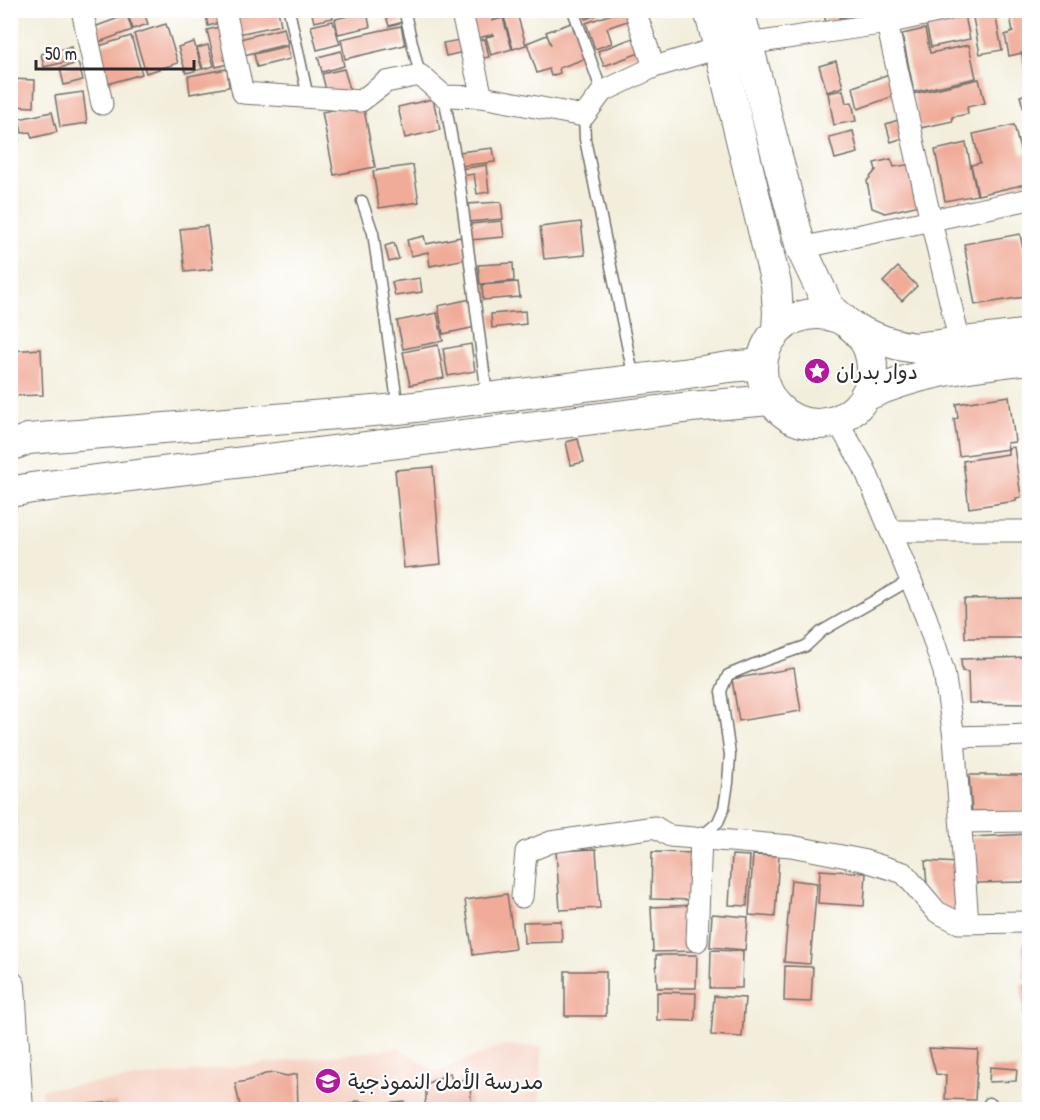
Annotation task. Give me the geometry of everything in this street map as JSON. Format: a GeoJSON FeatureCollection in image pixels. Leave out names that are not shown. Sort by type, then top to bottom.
{"type":"FeatureCollection","features":[{"type":"Feature","properties":{"kind":"main road"},"geometry":{"type":"LineString","coordinates":[[709,10],[733,46],[801,248],[829,307],[849,324],[864,339],[870,352],[871,382],[866,396],[854,411],[837,421],[819,424],[801,422],[784,413],[771,400],[764,383],[762,364],[769,344],[777,330],[802,315],[816,313],[830,315],[849,324],[871,336],[915,348],[1029,334]]}},
{"type":"Feature","properties":{"kind":"main road"},"geometry":{"type":"LineString","coordinates":[[738,10],[733,46],[776,284],[777,330]]}},
{"type":"Feature","properties":{"kind":"main road"},"geometry":{"type":"LineString","coordinates":[[866,396],[888,385],[938,371],[1029,359]]}},
{"type":"Feature","properties":{"kind":"main road"},"geometry":{"type":"LineString","coordinates":[[10,446],[28,440],[398,409],[762,364]]}},
{"type":"Feature","properties":{"kind":"main road"},"geometry":{"type":"LineString","coordinates":[[10,492],[691,406],[771,400]]}},
{"type":"Feature","properties":{"kind":"main road"},"geometry":{"type":"LineString","coordinates":[[10,986],[18,1110]]}},
{"type":"Feature","properties":{"kind":"street"},"geometry":{"type":"LineString","coordinates":[[82,10],[102,104]]}},
{"type":"Feature","properties":{"kind":"street"},"geometry":{"type":"LineString","coordinates":[[225,10],[243,93],[361,100],[386,82],[420,75],[444,96],[482,97],[584,116],[602,92],[654,67],[733,46],[886,17],[947,10]]}},
{"type":"Feature","properties":{"kind":"street"},"geometry":{"type":"LineString","coordinates":[[461,10],[482,97]]}},
{"type":"Feature","properties":{"kind":"street"},"geometry":{"type":"LineString","coordinates":[[635,10],[654,67]]}},
{"type":"Feature","properties":{"kind":"street"},"geometry":{"type":"LineString","coordinates":[[886,17],[930,221],[960,344]]}},
{"type":"Feature","properties":{"kind":"street"},"geometry":{"type":"LineString","coordinates":[[801,248],[1029,200]]}},
{"type":"Feature","properties":{"kind":"street"},"geometry":{"type":"LineString","coordinates":[[837,421],[864,467],[926,617],[944,672],[954,737],[968,922]]}},
{"type":"Feature","properties":{"kind":"street"},"geometry":{"type":"LineString","coordinates":[[891,531],[1029,531]]}},
{"type":"Feature","properties":{"kind":"street"},"geometry":{"type":"LineString","coordinates":[[954,737],[1029,735]]}},
{"type":"Feature","properties":{"kind":"street"},"geometry":{"type":"LineString","coordinates":[[961,822],[1029,821]]}},
{"type":"Feature","properties":{"kind":"street"},"geometry":{"type":"LineString","coordinates":[[522,897],[526,852],[550,842],[656,827],[670,836],[791,846],[862,860],[904,873],[937,912],[958,923],[1029,922]]}},
{"type":"Feature","properties":{"kind":"street"},"geometry":{"type":"LineString","coordinates":[[698,941],[701,837]]}},
{"type":"Feature","properties":{"kind":"lane"},"geometry":{"type":"LineString","coordinates":[[289,10],[308,97]]}},
{"type":"Feature","properties":{"kind":"lane"},"geometry":{"type":"LineString","coordinates":[[404,10],[420,75]]}},
{"type":"Feature","properties":{"kind":"lane"},"geometry":{"type":"LineString","coordinates":[[573,10],[602,92]]}},
{"type":"Feature","properties":{"kind":"lane"},"geometry":{"type":"LineString","coordinates":[[444,96],[459,178],[488,398]]}},
{"type":"Feature","properties":{"kind":"lane"},"geometry":{"type":"LineString","coordinates":[[584,116],[585,139],[634,380]]}},
{"type":"Feature","properties":{"kind":"lane"},"geometry":{"type":"LineString","coordinates":[[362,201],[373,233],[398,409]]}},
{"type":"Feature","properties":{"kind":"lane"},"geometry":{"type":"LineString","coordinates":[[701,837],[718,822],[724,808],[730,755],[721,691],[728,675],[806,646],[822,631],[910,580]]}},
{"type":"Feature","properties":{"kind":"lane"},"geometry":{"type":"LineString","coordinates":[[989,1103],[1002,1110]]}},
{"type":"Feature","properties":{"kind":"shaded area","name":"مدرسة الأمل النموذجية"},"geometry":{"type":"Polygon","coordinates":[[[505,1045],[542,1047],[540,1109],[42,1110],[41,1089],[399,1048],[435,1072],[505,1045]]]}},
{"type":"Feature","properties":{"kind":"building"},"geometry":{"type":"Polygon","coordinates":[[[143,10],[148,24],[133,29],[128,15],[143,10]]]}},
{"type":"Feature","properties":{"kind":"building"},"geometry":{"type":"Polygon","coordinates":[[[205,10],[220,10],[223,22],[208,26],[205,10]]]}},
{"type":"Feature","properties":{"kind":"building"},"geometry":{"type":"Polygon","coordinates":[[[228,10],[278,10],[281,25],[233,35],[228,10]]]}},
{"type":"Feature","properties":{"kind":"building"},"geometry":{"type":"Polygon","coordinates":[[[311,10],[332,10],[333,18],[314,22],[311,10]]]}},
{"type":"Feature","properties":{"kind":"building"},"geometry":{"type":"Polygon","coordinates":[[[409,10],[431,10],[431,12],[410,15],[409,10]]]}},
{"type":"Feature","properties":{"kind":"building"},"geometry":{"type":"Polygon","coordinates":[[[486,10],[487,14],[499,10],[516,10],[526,45],[513,49],[504,17],[491,21],[503,18],[512,49],[491,55],[486,37],[494,35],[475,39],[467,15],[486,10]]]}},
{"type":"Feature","properties":{"kind":"building"},"geometry":{"type":"Polygon","coordinates":[[[582,10],[597,10],[599,14],[585,19],[582,10]]]}},
{"type":"Feature","properties":{"kind":"building"},"geometry":{"type":"Polygon","coordinates":[[[627,10],[630,20],[607,28],[612,43],[595,49],[586,23],[627,10]]]}},
{"type":"Feature","properties":{"kind":"building"},"geometry":{"type":"Polygon","coordinates":[[[823,10],[872,10],[872,12],[839,18],[839,21],[826,23],[823,10]]]}},
{"type":"Feature","properties":{"kind":"building"},"geometry":{"type":"Polygon","coordinates":[[[367,12],[370,27],[338,34],[335,19],[367,12]]]}},
{"type":"Feature","properties":{"kind":"building"},"geometry":{"type":"Polygon","coordinates":[[[400,12],[403,22],[389,26],[386,16],[400,12]]]}},
{"type":"Feature","properties":{"kind":"building"},"geometry":{"type":"Polygon","coordinates":[[[995,13],[1002,50],[980,54],[973,18],[995,13]]]}},
{"type":"Feature","properties":{"kind":"building"},"geometry":{"type":"Polygon","coordinates":[[[1030,13],[1030,61],[1023,62],[1022,53],[1009,56],[1005,35],[1013,32],[1010,16],[1030,13]]]}},
{"type":"Feature","properties":{"kind":"building"},"geometry":{"type":"Polygon","coordinates":[[[127,15],[132,30],[99,42],[94,27],[127,15]]]}},
{"type":"Feature","properties":{"kind":"building"},"geometry":{"type":"Polygon","coordinates":[[[965,16],[970,39],[931,47],[926,24],[965,16]]]}},
{"type":"Feature","properties":{"kind":"building"},"geometry":{"type":"Polygon","coordinates":[[[333,21],[340,44],[317,50],[311,26],[333,21]]]}},
{"type":"Feature","properties":{"kind":"building"},"geometry":{"type":"Polygon","coordinates":[[[574,22],[587,58],[559,68],[560,73],[551,76],[549,69],[537,73],[527,43],[547,35],[551,45],[546,32],[574,22]]]}},
{"type":"Feature","properties":{"kind":"building"},"geometry":{"type":"Polygon","coordinates":[[[166,24],[178,63],[146,73],[134,34],[166,24]]]}},
{"type":"Feature","properties":{"kind":"building"},"geometry":{"type":"Polygon","coordinates":[[[223,26],[232,63],[216,67],[207,30],[223,26]]]}},
{"type":"Feature","properties":{"kind":"building"},"geometry":{"type":"Polygon","coordinates":[[[401,26],[405,45],[345,59],[341,39],[401,26]]]}},
{"type":"Feature","properties":{"kind":"building"},"geometry":{"type":"Polygon","coordinates":[[[284,28],[288,44],[240,56],[236,40],[284,28]]]}},
{"type":"Feature","properties":{"kind":"building"},"geometry":{"type":"Polygon","coordinates":[[[925,29],[930,53],[969,45],[976,78],[914,92],[902,34],[925,29]]]}},
{"type":"Feature","properties":{"kind":"building"},"geometry":{"type":"Polygon","coordinates":[[[131,36],[142,74],[107,84],[96,47],[131,36]]]}},
{"type":"Feature","properties":{"kind":"building"},"geometry":{"type":"Polygon","coordinates":[[[636,37],[642,52],[604,66],[598,51],[636,37]]]}},
{"type":"Feature","properties":{"kind":"building"},"geometry":{"type":"Polygon","coordinates":[[[465,39],[468,51],[446,56],[443,43],[465,39]]]}},
{"type":"Feature","properties":{"kind":"building"},"geometry":{"type":"Polygon","coordinates":[[[485,39],[489,57],[479,59],[474,41],[485,39]]]}},
{"type":"Feature","properties":{"kind":"building"},"geometry":{"type":"Polygon","coordinates":[[[194,42],[202,69],[186,73],[178,47],[194,42]]]}},
{"type":"Feature","properties":{"kind":"building"},"geometry":{"type":"Polygon","coordinates":[[[208,45],[214,66],[203,69],[197,48],[208,45]]]}},
{"type":"Feature","properties":{"kind":"building"},"geometry":{"type":"Polygon","coordinates":[[[287,46],[290,59],[257,67],[254,54],[287,46]]]}},
{"type":"Feature","properties":{"kind":"building"},"geometry":{"type":"Polygon","coordinates":[[[71,47],[74,60],[44,67],[41,54],[71,47]]]}},
{"type":"Feature","properties":{"kind":"building"},"geometry":{"type":"Polygon","coordinates":[[[341,51],[344,66],[322,72],[318,57],[341,51]]]}},
{"type":"Feature","properties":{"kind":"building"},"geometry":{"type":"Polygon","coordinates":[[[836,61],[843,87],[827,92],[819,66],[836,61]]]}},
{"type":"Feature","properties":{"kind":"building"},"geometry":{"type":"Polygon","coordinates":[[[1030,62],[1030,87],[1029,87],[1023,63],[1030,62]]]}},
{"type":"Feature","properties":{"kind":"building"},"geometry":{"type":"Polygon","coordinates":[[[78,63],[83,80],[64,85],[60,68],[78,63]]]}},
{"type":"Feature","properties":{"kind":"building"},"geometry":{"type":"Polygon","coordinates":[[[227,69],[229,87],[190,94],[188,76],[227,69]]]}},
{"type":"Feature","properties":{"kind":"building"},"geometry":{"type":"Polygon","coordinates":[[[344,69],[352,96],[327,94],[322,74],[344,69]]]}},
{"type":"Feature","properties":{"kind":"building"},"geometry":{"type":"Polygon","coordinates":[[[889,74],[894,96],[858,109],[853,87],[889,74]]]}},
{"type":"Feature","properties":{"kind":"building"},"geometry":{"type":"Polygon","coordinates":[[[10,79],[35,80],[34,107],[10,106],[10,79]]]}},
{"type":"Feature","properties":{"kind":"building"},"geometry":{"type":"Polygon","coordinates":[[[979,79],[985,103],[967,107],[968,114],[952,117],[953,121],[920,128],[913,94],[979,79]]]}},
{"type":"Feature","properties":{"kind":"building"},"geometry":{"type":"Polygon","coordinates":[[[843,90],[846,103],[852,102],[856,121],[834,125],[828,93],[843,90]]]}},
{"type":"Feature","properties":{"kind":"building"},"geometry":{"type":"Polygon","coordinates":[[[83,92],[87,123],[60,127],[55,96],[83,92]]]}},
{"type":"Feature","properties":{"kind":"building"},"geometry":{"type":"Polygon","coordinates":[[[1030,93],[1030,128],[1029,128],[1020,96],[1030,93]]]}},
{"type":"Feature","properties":{"kind":"building"},"geometry":{"type":"Polygon","coordinates":[[[433,99],[440,130],[405,138],[398,107],[433,99]]]}},
{"type":"Feature","properties":{"kind":"building"},"geometry":{"type":"Polygon","coordinates":[[[363,104],[375,167],[334,175],[322,112],[363,104]]]}},
{"type":"Feature","properties":{"kind":"building"},"geometry":{"type":"Polygon","coordinates":[[[52,112],[57,132],[32,138],[30,132],[22,133],[19,119],[52,112]]]}},
{"type":"Feature","properties":{"kind":"building"},"geometry":{"type":"Polygon","coordinates":[[[13,114],[19,140],[10,142],[10,115],[13,114]]]}},
{"type":"Feature","properties":{"kind":"building"},"geometry":{"type":"Polygon","coordinates":[[[898,120],[903,138],[891,142],[886,124],[898,120]]]}},
{"type":"Feature","properties":{"kind":"building"},"geometry":{"type":"Polygon","coordinates":[[[1014,125],[1021,154],[1030,152],[1030,183],[978,195],[971,165],[980,163],[973,134],[1014,125]]]}},
{"type":"Feature","properties":{"kind":"building"},"geometry":{"type":"Polygon","coordinates":[[[853,131],[858,153],[835,159],[829,137],[853,131]]]}},
{"type":"Feature","properties":{"kind":"building"},"geometry":{"type":"Polygon","coordinates":[[[966,143],[977,195],[945,201],[935,150],[966,143]]]}},
{"type":"Feature","properties":{"kind":"building"},"geometry":{"type":"Polygon","coordinates":[[[493,148],[495,162],[460,166],[459,152],[493,148]]]}},
{"type":"Feature","properties":{"kind":"building"},"geometry":{"type":"Polygon","coordinates":[[[891,159],[894,167],[912,164],[920,205],[885,213],[872,208],[867,181],[876,170],[874,163],[891,159]]]}},
{"type":"Feature","properties":{"kind":"building"},"geometry":{"type":"Polygon","coordinates":[[[413,165],[419,202],[379,208],[373,171],[413,165]]]}},
{"type":"Feature","properties":{"kind":"building"},"geometry":{"type":"Polygon","coordinates":[[[486,165],[489,192],[477,194],[474,174],[461,176],[460,169],[486,165]]]}},
{"type":"Feature","properties":{"kind":"building"},"geometry":{"type":"Polygon","coordinates":[[[501,202],[503,219],[467,222],[466,204],[501,202]]]}},
{"type":"Feature","properties":{"kind":"building"},"geometry":{"type":"Polygon","coordinates":[[[502,221],[504,237],[470,240],[469,224],[502,221]]]}},
{"type":"Feature","properties":{"kind":"building"},"geometry":{"type":"Polygon","coordinates":[[[581,222],[585,255],[544,259],[540,227],[581,222]]]}},
{"type":"Feature","properties":{"kind":"building"},"geometry":{"type":"Polygon","coordinates":[[[207,226],[213,269],[185,272],[180,229],[207,226]]]}},
{"type":"Feature","properties":{"kind":"building"},"geometry":{"type":"Polygon","coordinates":[[[1020,234],[1030,283],[1030,296],[975,305],[964,244],[1020,234]]]}},
{"type":"Feature","properties":{"kind":"building"},"geometry":{"type":"Polygon","coordinates":[[[424,236],[426,244],[461,237],[466,259],[430,266],[428,252],[411,256],[407,240],[424,236]]]}},
{"type":"Feature","properties":{"kind":"building"},"geometry":{"type":"Polygon","coordinates":[[[394,243],[399,259],[389,262],[385,246],[394,243]]]}},
{"type":"Feature","properties":{"kind":"building"},"geometry":{"type":"Polygon","coordinates":[[[513,263],[514,281],[480,284],[478,265],[513,263]]]}},
{"type":"Feature","properties":{"kind":"building"},"geometry":{"type":"Polygon","coordinates":[[[898,267],[917,286],[902,301],[883,282],[898,267]]]}},
{"type":"Feature","properties":{"kind":"building"},"geometry":{"type":"Polygon","coordinates":[[[420,278],[422,292],[395,296],[392,282],[420,278]]]}},
{"type":"Feature","properties":{"kind":"building"},"geometry":{"type":"Polygon","coordinates":[[[518,282],[520,297],[483,300],[482,285],[518,282]]]}},
{"type":"Feature","properties":{"kind":"building"},"geometry":{"type":"Polygon","coordinates":[[[471,299],[476,327],[443,334],[438,306],[471,299]]]}},
{"type":"Feature","properties":{"kind":"building"},"geometry":{"type":"Polygon","coordinates":[[[525,311],[526,324],[492,328],[491,314],[525,311]]]}},
{"type":"Feature","properties":{"kind":"building"},"geometry":{"type":"Polygon","coordinates":[[[437,313],[443,341],[403,349],[397,321],[437,313]]]}},
{"type":"Feature","properties":{"kind":"building"},"geometry":{"type":"Polygon","coordinates":[[[471,344],[475,371],[448,376],[443,349],[471,344]]]}},
{"type":"Feature","properties":{"kind":"building"},"geometry":{"type":"Polygon","coordinates":[[[438,345],[444,378],[410,385],[403,352],[438,345]]]}},
{"type":"Feature","properties":{"kind":"building"},"geometry":{"type":"Polygon","coordinates":[[[41,349],[43,395],[10,396],[10,351],[41,349]]]}},
{"type":"Feature","properties":{"kind":"building"},"geometry":{"type":"Polygon","coordinates":[[[1009,396],[1015,442],[1007,443],[1008,449],[959,456],[954,419],[958,418],[956,404],[1009,396]]]}},
{"type":"Feature","properties":{"kind":"building"},"geometry":{"type":"Polygon","coordinates":[[[578,439],[584,462],[571,465],[566,442],[578,439]]]}},
{"type":"Feature","properties":{"kind":"building"},"geometry":{"type":"Polygon","coordinates":[[[1014,447],[1021,497],[1016,498],[1016,501],[969,508],[963,461],[1008,454],[1008,448],[1014,447]]]}},
{"type":"Feature","properties":{"kind":"building"},"geometry":{"type":"Polygon","coordinates":[[[433,467],[441,564],[404,568],[395,470],[433,467]]]}},
{"type":"Feature","properties":{"kind":"building"},"geometry":{"type":"Polygon","coordinates":[[[1029,598],[1029,638],[965,638],[964,599],[1029,598]]]}},
{"type":"Feature","properties":{"kind":"building"},"geometry":{"type":"Polygon","coordinates":[[[1030,657],[1030,704],[969,703],[968,672],[962,671],[961,659],[1030,657]]]}},
{"type":"Feature","properties":{"kind":"building"},"geometry":{"type":"Polygon","coordinates":[[[794,668],[801,711],[739,721],[732,679],[794,668]]]}},
{"type":"Feature","properties":{"kind":"building"},"geometry":{"type":"Polygon","coordinates":[[[969,775],[1030,775],[1030,812],[972,811],[969,775]]]}},
{"type":"Feature","properties":{"kind":"building"},"geometry":{"type":"Polygon","coordinates":[[[1030,834],[1030,882],[974,883],[972,837],[1030,834]]]}},
{"type":"Feature","properties":{"kind":"building"},"geometry":{"type":"Polygon","coordinates":[[[596,849],[600,908],[560,910],[556,851],[596,849]]]}},
{"type":"Feature","properties":{"kind":"building"},"geometry":{"type":"Polygon","coordinates":[[[652,852],[697,853],[696,900],[651,899],[652,852]]]}},
{"type":"Feature","properties":{"kind":"building"},"geometry":{"type":"Polygon","coordinates":[[[732,855],[750,856],[747,906],[729,905],[732,855]]]}},
{"type":"Feature","properties":{"kind":"building"},"geometry":{"type":"Polygon","coordinates":[[[753,855],[779,856],[775,917],[749,915],[753,855]]]}},
{"type":"Feature","properties":{"kind":"building"},"geometry":{"type":"Polygon","coordinates":[[[925,861],[958,863],[964,912],[944,909],[927,885],[925,861]]]}},
{"type":"Feature","properties":{"kind":"building"},"geometry":{"type":"Polygon","coordinates":[[[820,870],[866,873],[864,906],[818,903],[820,870]]]}},
{"type":"Feature","properties":{"kind":"building"},"geometry":{"type":"Polygon","coordinates":[[[791,880],[817,883],[810,964],[784,962],[791,880]]]}},
{"type":"Feature","properties":{"kind":"building"},"geometry":{"type":"Polygon","coordinates":[[[507,894],[515,949],[473,955],[465,900],[507,894]]]}},
{"type":"Feature","properties":{"kind":"building"},"geometry":{"type":"Polygon","coordinates":[[[695,905],[697,951],[653,952],[651,907],[695,905]]]}},
{"type":"Feature","properties":{"kind":"building"},"geometry":{"type":"Polygon","coordinates":[[[712,914],[748,917],[745,950],[710,947],[712,914]]]}},
{"type":"Feature","properties":{"kind":"building"},"geometry":{"type":"Polygon","coordinates":[[[561,921],[562,942],[524,943],[523,922],[561,921]]]}},
{"type":"Feature","properties":{"kind":"building"},"geometry":{"type":"Polygon","coordinates":[[[1022,946],[1030,946],[1030,980],[1024,980],[1022,946]]]}},
{"type":"Feature","properties":{"kind":"building"},"geometry":{"type":"Polygon","coordinates":[[[711,950],[743,951],[742,988],[710,988],[711,950]]]}},
{"type":"Feature","properties":{"kind":"building"},"geometry":{"type":"Polygon","coordinates":[[[656,955],[697,955],[696,988],[657,988],[656,955]]]}},
{"type":"Feature","properties":{"kind":"building"},"geometry":{"type":"Polygon","coordinates":[[[785,966],[813,967],[811,1002],[784,1001],[785,966]]]}},
{"type":"Feature","properties":{"kind":"building"},"geometry":{"type":"Polygon","coordinates":[[[565,971],[606,971],[606,1016],[565,1016],[565,971]]]}},
{"type":"Feature","properties":{"kind":"building"},"geometry":{"type":"Polygon","coordinates":[[[1030,983],[1030,1015],[1024,1016],[1021,984],[1030,983]]]}},
{"type":"Feature","properties":{"kind":"building"},"geometry":{"type":"Polygon","coordinates":[[[657,992],[696,993],[695,1021],[657,1020],[657,992]]]}},
{"type":"Feature","properties":{"kind":"building"},"geometry":{"type":"Polygon","coordinates":[[[714,996],[745,998],[742,1037],[711,1035],[714,996]]]}},
{"type":"Feature","properties":{"kind":"building"},"geometry":{"type":"Polygon","coordinates":[[[1025,1024],[1030,1024],[1030,1058],[1027,1058],[1025,1024]]]}},
{"type":"Feature","properties":{"kind":"building"},"geometry":{"type":"Polygon","coordinates":[[[929,1048],[978,1050],[975,1100],[945,1099],[946,1075],[936,1074],[929,1048]]]}},
{"type":"Feature","properties":{"kind":"building"},"geometry":{"type":"Polygon","coordinates":[[[1026,1064],[1030,1064],[1030,1090],[1028,1090],[1026,1064]]]}},
{"type":"Feature","properties":{"kind":"building"},"geometry":{"type":"Polygon","coordinates":[[[990,1067],[1017,1069],[1016,1081],[989,1082],[990,1067]]]}},
{"type":"Feature","properties":{"kind":"building"},"geometry":{"type":"Polygon","coordinates":[[[274,1073],[287,1076],[297,1074],[298,1110],[241,1110],[235,1083],[274,1073]]]}},
{"type":"Feature","properties":{"kind":"building"},"geometry":{"type":"Polygon","coordinates":[[[450,1073],[453,1084],[466,1078],[470,1087],[469,1110],[423,1110],[426,1084],[450,1073]]]}},
{"type":"Feature","properties":{"kind":"building"},"geometry":{"type":"Polygon","coordinates":[[[356,1101],[371,1105],[405,1102],[408,1110],[344,1110],[347,1105],[356,1101]]]}},
{"type":"Feature","properties":{"kind":"building"},"geometry":{"type":"Polygon","coordinates":[[[117,1102],[118,1110],[63,1110],[62,1106],[117,1102]]]}},
{"type":"Feature","properties":{"kind":"place","name":"دوار بدران"},"geometry":{"type":"Point","coordinates":[817,371]}},
{"type":"Feature","properties":{"kind":"place","name":"مدرسة الأمل النموذجية"},"geometry":{"type":"Point","coordinates":[328,1081]}}]}
